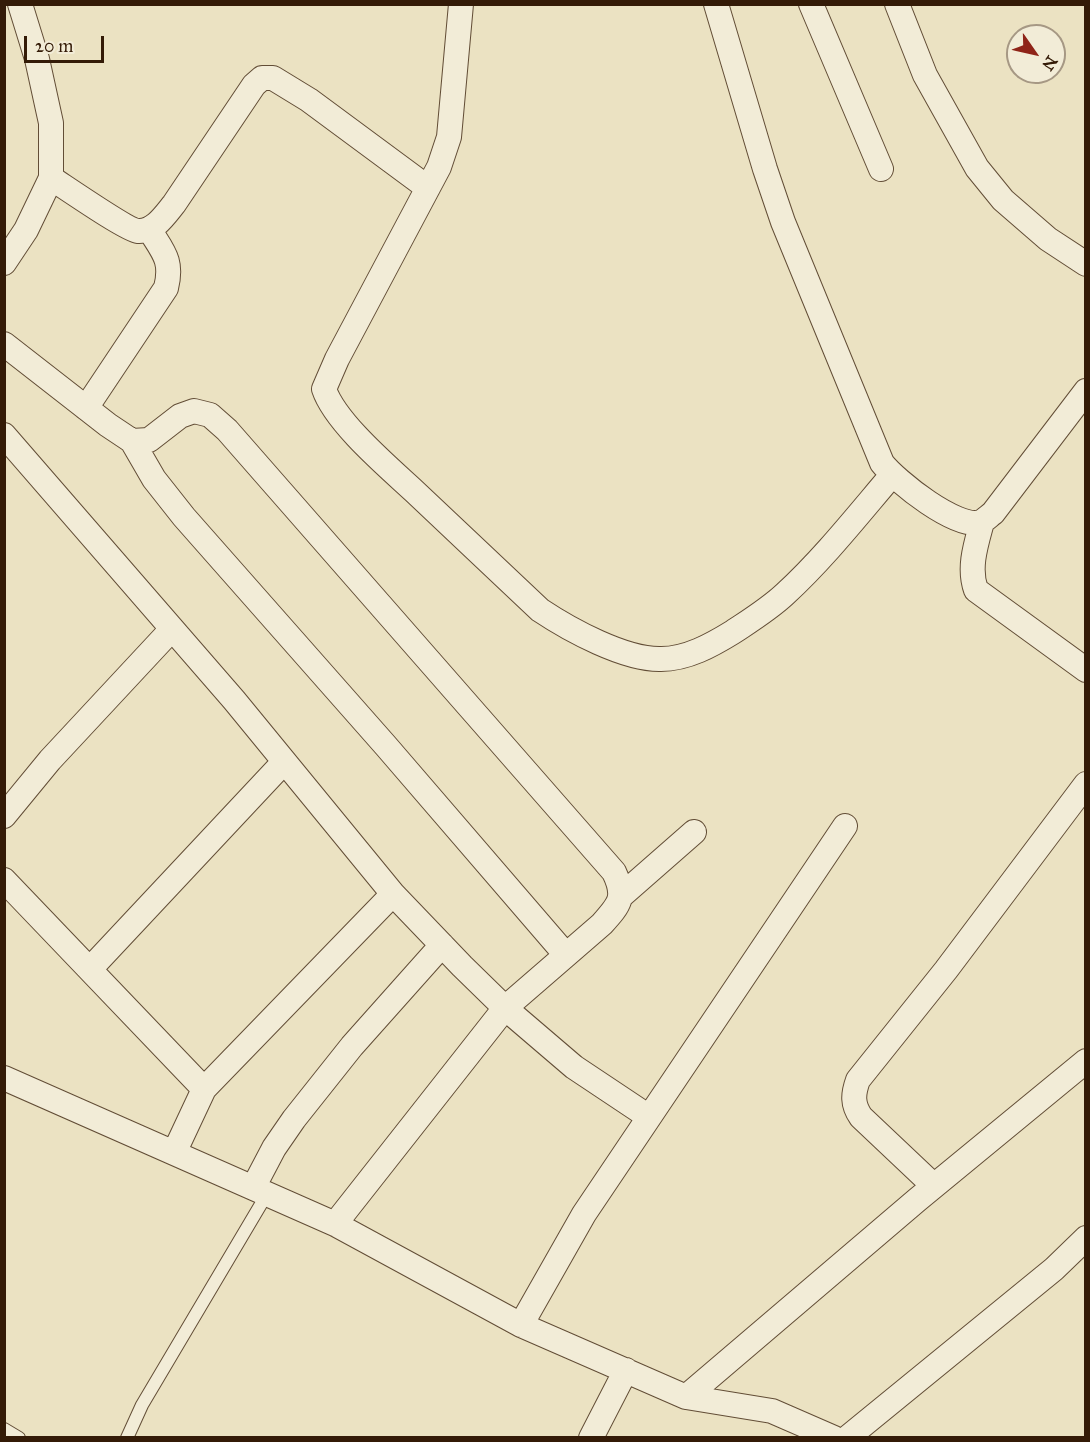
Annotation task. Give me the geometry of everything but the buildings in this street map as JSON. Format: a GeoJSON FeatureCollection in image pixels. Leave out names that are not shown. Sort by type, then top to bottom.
{"type":"FeatureCollection","features":[{"type":"Feature","properties":{"kind":"street"},"geometry":{"type":"LineString","coordinates":[[4,263],[26,230],[51,178],[51,123],[37,59],[20,4]]}},
{"type":"Feature","properties":{"kind":"street"},"geometry":{"type":"LineString","coordinates":[[460,4],[449,137],[439,167],[342,349],[324,389],[328,402],[375,454],[540,610],[565,627],[631,655],[662,660],[687,655],[712,645],[785,594],[838,539],[892,475]]}},
{"type":"Feature","properties":{"kind":"street"},"geometry":{"type":"LineString","coordinates":[[716,4],[783,222],[878,454],[892,475],[914,494],[955,517],[970,522],[981,522],[993,513],[1086,390]]}},
{"type":"Feature","properties":{"kind":"street"},"geometry":{"type":"LineString","coordinates":[[811,4],[881,169]]}},
{"type":"Feature","properties":{"kind":"street"},"geometry":{"type":"LineString","coordinates":[[897,4],[925,75],[977,168],[1003,200],[1048,239],[1086,264]]}},
{"type":"Feature","properties":{"kind":"street"},"geometry":{"type":"LineString","coordinates":[[51,178],[124,225],[137,231],[149,229],[160,222],[174,204],[254,85],[262,78],[273,78],[309,100],[428,188]]}},
{"type":"Feature","properties":{"kind":"street"},"geometry":{"type":"LineString","coordinates":[[86,408],[166,288],[170,274],[169,262],[149,229]]}},
{"type":"Feature","properties":{"kind":"street"},"geometry":{"type":"LineString","coordinates":[[4,344],[132,441],[154,479],[184,517],[566,955]]}},
{"type":"Feature","properties":{"kind":"street"},"geometry":{"type":"LineString","coordinates":[[132,441],[149,440],[180,416],[194,411],[210,415],[228,430],[614,872],[620,886],[621,896],[617,908],[505,1008],[335,1224]]}},
{"type":"Feature","properties":{"kind":"street"},"geometry":{"type":"LineString","coordinates":[[4,435],[172,629],[393,894],[505,1008],[574,1066],[649,1117]]}},
{"type":"Feature","properties":{"kind":"street"},"geometry":{"type":"LineString","coordinates":[[981,522],[973,558],[972,578],[976,590],[1086,670]]}},
{"type":"Feature","properties":{"kind":"street"},"geometry":{"type":"LineString","coordinates":[[4,816],[50,760],[172,629]]}},
{"type":"Feature","properties":{"kind":"street"},"geometry":{"type":"LineString","coordinates":[[90,969],[284,762]]}},
{"type":"Feature","properties":{"kind":"street"},"geometry":{"type":"LineString","coordinates":[[934,1186],[861,1117],[856,1110],[853,1094],[858,1080],[946,970],[1086,784]]}},
{"type":"Feature","properties":{"kind":"street"},"geometry":{"type":"LineString","coordinates":[[521,1325],[584,1214],[845,826]]}},
{"type":"Feature","properties":{"kind":"street"},"geometry":{"type":"LineString","coordinates":[[621,896],[694,832]]}},
{"type":"Feature","properties":{"kind":"street"},"geometry":{"type":"LineString","coordinates":[[4,880],[204,1089]]}},
{"type":"Feature","properties":{"kind":"street"},"geometry":{"type":"LineString","coordinates":[[174,1153],[204,1089],[393,894]]}},
{"type":"Feature","properties":{"kind":"street"},"geometry":{"type":"LineString","coordinates":[[260,1191],[274,1148],[294,1119],[352,1046],[442,945]]}},
{"type":"Feature","properties":{"kind":"street"},"geometry":{"type":"LineString","coordinates":[[686,1397],[934,1186],[1086,1062]]}},
{"type":"Feature","properties":{"kind":"street"},"geometry":{"type":"LineString","coordinates":[[4,1078],[335,1224],[521,1325],[686,1397],[772,1411],[834,1437]]}},
{"type":"Feature","properties":{"kind":"street"},"geometry":{"type":"LineString","coordinates":[[847,1437],[1053,1269],[1086,1238]]}},
{"type":"Feature","properties":{"kind":"street"},"geometry":{"type":"LineString","coordinates":[[591,1437],[626,1370]]}},
{"type":"Feature","properties":{"kind":"lane"},"geometry":{"type":"LineString","coordinates":[[128,1437],[142,1405],[260,1191]]}},
{"type":"Feature","properties":{"kind":"lane"},"geometry":{"type":"LineString","coordinates":[[4,1429],[19,1437]]}}]}
